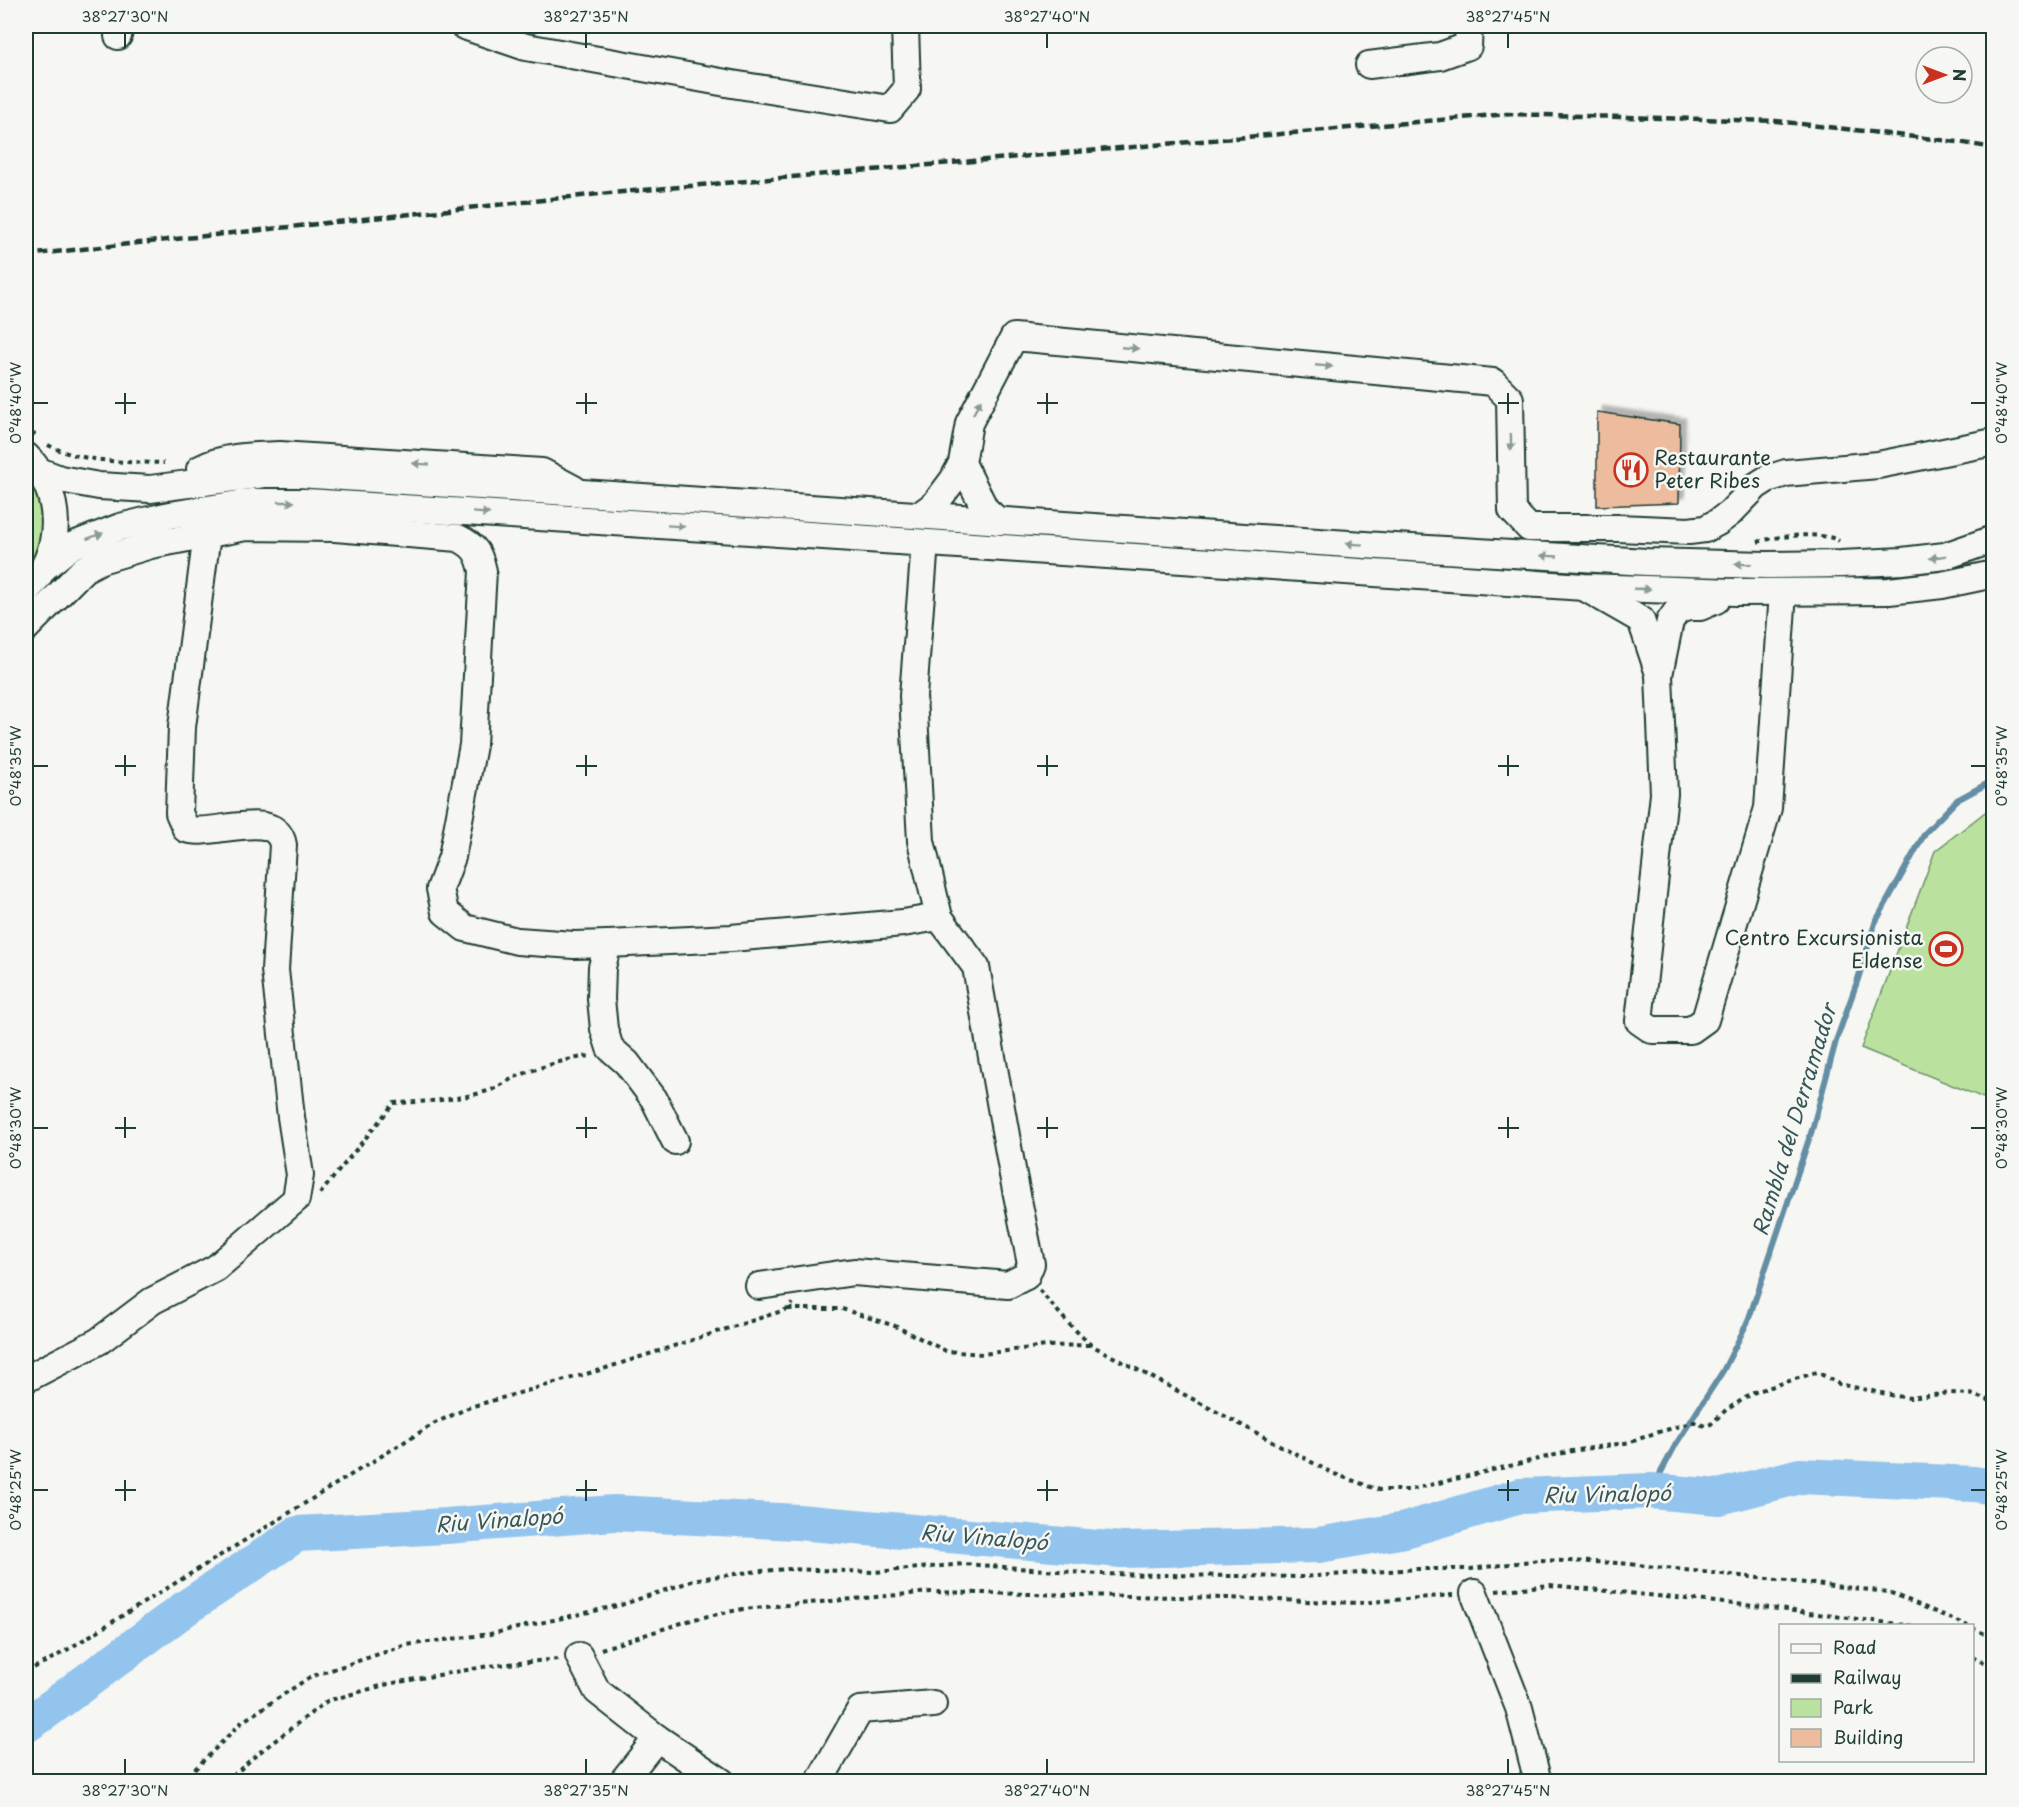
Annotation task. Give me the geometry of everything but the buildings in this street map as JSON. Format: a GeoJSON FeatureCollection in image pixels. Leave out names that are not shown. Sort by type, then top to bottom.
{"type":"FeatureCollection","features":[{"type":"Feature","properties":{"kind":"street"},"geometry":{"type":"LineString","coordinates":[[464,26],[526,47],[732,84],[890,109],[907,89],[905,26]]}},
{"type":"Feature","properties":{"kind":"street"},"geometry":{"type":"LineString","coordinates":[[1369,65],[1440,56],[1468,45],[1468,26]]}},
{"type":"Feature","properties":{"kind":"street"},"geometry":{"type":"LineString","coordinates":[[920,515],[934,504],[954,480],[962,463],[969,423],[1014,338],[1493,382],[1510,399],[1512,510],[1529,528],[1689,531],[1705,529],[1730,513],[1756,486],[1767,479],[1786,473],[1878,465],[1994,442]]}},
{"type":"Feature","properties":{"kind":"street"},"geometry":{"type":"LineString","coordinates":[[962,463],[985,509],[998,521]]}},
{"type":"Feature","properties":{"kind":"street"},"geometry":{"type":"LineString","coordinates":[[32,464],[60,479],[99,486],[150,489],[264,474],[298,474],[1635,561],[1767,565],[1924,559],[1945,556],[1994,539]]}},
{"type":"Feature","properties":{"kind":"street"},"geometry":{"type":"LineString","coordinates":[[32,464],[48,489],[55,518],[52,547],[46,566]]}},
{"type":"Feature","properties":{"kind":"street"},"geometry":{"type":"LineString","coordinates":[[26,591],[46,566],[71,546],[120,527],[170,515],[251,502],[319,502],[1584,587],[1736,592],[1889,591],[1942,585],[1994,574]]}},
{"type":"Feature","properties":{"kind":"street"},"geometry":{"type":"LineString","coordinates":[[26,628],[84,569],[101,560],[151,545],[246,527],[335,528],[458,538],[479,552],[483,571],[473,744],[452,857],[440,889],[445,912],[465,928],[517,941],[573,945],[731,938],[903,923],[939,917]]}},
{"type":"Feature","properties":{"kind":"street"},"geometry":{"type":"LineString","coordinates":[[26,1379],[99,1341],[152,1301],[216,1268],[296,1199],[300,1174],[274,970],[282,837],[277,830],[270,827],[242,826],[192,831],[186,829],[179,813],[182,727],[207,534]]}},
{"type":"Feature","properties":{"kind":"street"},"geometry":{"type":"LineString","coordinates":[[759,1286],[854,1272],[1008,1285],[1026,1276],[1031,1264],[1012,1174],[976,967],[939,917],[921,841],[913,696],[925,543]]}},
{"type":"Feature","properties":{"kind":"street"},"geometry":{"type":"LineString","coordinates":[[1584,587],[1641,620],[1659,675]]}},
{"type":"Feature","properties":{"kind":"street"},"geometry":{"type":"LineString","coordinates":[[1736,592],[1700,607],[1688,607],[1677,611],[1670,621],[1659,675],[1664,794],[1639,1021],[1652,1030],[1691,1030],[1705,1020],[1767,808],[1783,592]]}},
{"type":"Feature","properties":{"kind":"street"},"geometry":{"type":"LineString","coordinates":[[608,944],[602,967],[601,999],[604,1029],[610,1048],[641,1080],[654,1099],[675,1141]]}},
{"type":"Feature","properties":{"kind":"street"},"geometry":{"type":"LineString","coordinates":[[1474,1593],[1519,1708],[1538,1782]]}},
{"type":"Feature","properties":{"kind":"street"},"geometry":{"type":"LineString","coordinates":[[579,1656],[597,1691],[715,1780]]}},
{"type":"Feature","properties":{"kind":"street"},"geometry":{"type":"LineString","coordinates":[[819,1782],[860,1710],[933,1704]]}},
{"type":"Feature","properties":{"kind":"street"},"geometry":{"type":"LineString","coordinates":[[622,1782],[657,1738]]}},
{"type":"Feature","properties":{"kind":"path"},"geometry":{"type":"LineString","coordinates":[[296,1199],[318,1196],[394,1103],[421,1102],[492,1090],[513,1078],[539,1068],[592,1056],[604,1029]]}},
{"type":"Feature","properties":{"kind":"path"},"geometry":{"type":"LineString","coordinates":[[1026,1276],[1091,1345],[1332,1473],[1379,1490],[1409,1490],[1572,1451],[1631,1442],[1694,1422],[1706,1426],[1755,1392],[1817,1372],[1839,1384],[1896,1396],[1910,1398],[1950,1393],[1970,1394],[1994,1402]]}},
{"type":"Feature","properties":{"kind":"path"},"geometry":{"type":"LineString","coordinates":[[788,1309],[812,1278]]}},
{"type":"Feature","properties":{"kind":"path"},"geometry":{"type":"LineString","coordinates":[[26,1672],[62,1653],[435,1423],[470,1407],[600,1370],[788,1309],[842,1309],[895,1326],[946,1351],[982,1354],[1046,1346],[1091,1345]]}},
{"type":"Feature","properties":{"kind":"path"},"geometry":{"type":"LineString","coordinates":[[183,1782],[242,1722],[310,1677],[406,1645],[490,1634],[621,1605],[698,1579],[750,1572],[787,1569],[874,1572],[964,1564],[1099,1574],[1302,1577],[1417,1569],[1471,1569],[1539,1560],[1619,1563],[1889,1592],[1963,1624]]}},
{"type":"Feature","properties":{"kind":"path"},"geometry":{"type":"LineString","coordinates":[[226,1782],[256,1755],[327,1701],[388,1684],[489,1666],[579,1656],[694,1619],[743,1609],[931,1592],[1226,1598],[1359,1604],[1551,1585],[1754,1606],[1897,1624]]}},
{"type":"Feature","properties":{"kind":"path"},"geometry":{"type":"LineString","coordinates":[[1974,1629],[1994,1638]]}},
{"type":"Feature","properties":{"kind":"path"},"geometry":{"type":"LineString","coordinates":[[1974,1658],[1994,1668]]}},
{"type":"Feature","properties":{"kind":"green space"},"geometry":{"type":"Polygon","coordinates":[[[26,471],[40,496],[44,526],[36,554],[26,572],[26,471]]]}},
{"type":"Feature","properties":{"kind":"green space","name":"Centro Excursionista Eldense"},"geometry":{"type":"Polygon","coordinates":[[[1993,806],[1993,1102],[1861,1048],[1935,851],[1993,806]]]}},
{"type":"Feature","properties":{"kind":"waterway","name":"Rambla del Derramador"},"geometry":{"type":"LineString","coordinates":[[1651,1491],[1676,1444],[1723,1371],[1748,1321],[1812,1130],[1836,1041],[1875,923],[1925,833],[1957,800],[1994,780]]}},
{"type":"Feature","properties":{"kind":"waterway","name":"Riu Vinalopó"},"geometry":{"type":"LineString","coordinates":[[26,1725],[187,1607],[297,1534],[446,1526],[614,1513],[798,1522],[1122,1550],[1319,1545],[1405,1530],[1520,1496],[1651,1491],[1719,1497],[1800,1476],[1974,1484],[1994,1487]]}},
{"type":"Feature","properties":{"kind":"railway"},"geometry":{"type":"LineString","coordinates":[[26,255],[599,194],[1507,114],[1776,121],[1994,148]]}},
{"type":"Feature","properties":{"kind":"place","name":"Restaurante Peter Ribes"},"geometry":{"type":"Point","coordinates":[1631,470]}},
{"type":"Feature","properties":{"kind":"place","name":"Centro Excursionista Eldense"},"geometry":{"type":"Point","coordinates":[1946,949]}}]}
